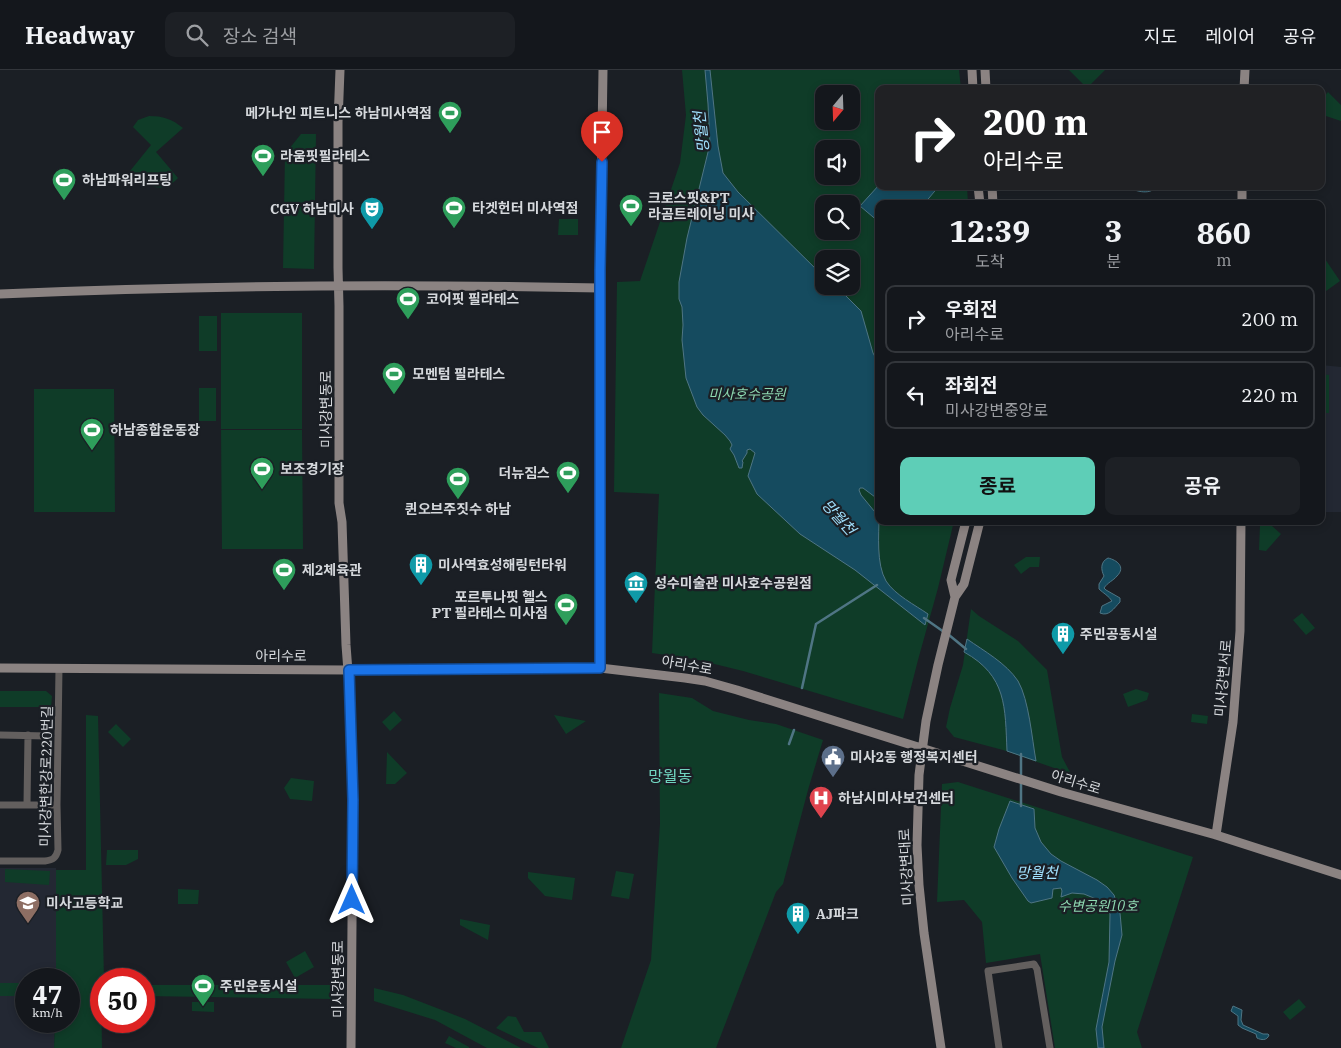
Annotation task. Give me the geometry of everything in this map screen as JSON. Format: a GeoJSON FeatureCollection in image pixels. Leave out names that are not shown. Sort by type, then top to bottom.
{"type":"FeatureCollection","features":[{"type":"Feature","properties":{"kind":"main road","name":"미사강변동로"},"geometry":{"type":"LineString","coordinates":[[340,70],[338,132],[339,503],[342,522],[346,645],[349,670],[353,800],[351,1048]]}},
{"type":"Feature","properties":{"kind":"main road"},"geometry":{"type":"LineString","coordinates":[[600,668],[603,70]]}},
{"type":"Feature","properties":{"kind":"main road"},"geometry":{"type":"LineString","coordinates":[[972,70],[973,85]]}},
{"type":"Feature","properties":{"kind":"main road"},"geometry":{"type":"LineString","coordinates":[[985,70],[986,85]]}},
{"type":"Feature","properties":{"kind":"main road"},"geometry":{"type":"LineString","coordinates":[[1244,85],[1245,70]]}},
{"type":"Feature","properties":{"kind":"main road"},"geometry":{"type":"LineString","coordinates":[[0,294],[338,286],[601,288]]}},
{"type":"Feature","properties":{"kind":"main road","name":"미사강변대로"},"geometry":{"type":"LineString","coordinates":[[955,597],[951,580],[965,525]]}},
{"type":"Feature","properties":{"kind":"main road","name":"미사강변대로"},"geometry":{"type":"LineString","coordinates":[[941,1048],[919,885],[917,845],[918,799],[922,748],[938,665],[955,597],[964,584],[979,525]]}},
{"type":"Feature","properties":{"kind":"main road","name":"미사강변서로"},"geometry":{"type":"LineString","coordinates":[[1216,835],[1233,722],[1240,631],[1241,525]]}},
{"type":"Feature","properties":{"kind":"main road","name":"아리수로"},"geometry":{"type":"LineString","coordinates":[[0,668],[349,670],[600,668],[705,681],[827,717],[1062,792],[1216,835],[1341,875]]}},
{"type":"Feature","properties":{"kind":"street","name":"미사강변한강로220번길"},"geometry":{"type":"LineString","coordinates":[[0,861],[51,861],[55,859],[58,850],[59,668]]}},
{"type":"Feature","properties":{"kind":"street"},"geometry":{"type":"LineString","coordinates":[[0,735],[48,736]]}},
{"type":"Feature","properties":{"kind":"street"},"geometry":{"type":"LineString","coordinates":[[27,804],[28,735]]}},
{"type":"Feature","properties":{"kind":"street"},"geometry":{"type":"LineString","coordinates":[[0,805],[57,804]]}},
{"type":"Feature","properties":{"kind":"street"},"geometry":{"type":"LineString","coordinates":[[999,1048],[988,971],[1034,964],[1037,969],[1050,1048]]}},
{"type":"Feature","properties":{"kind":"shaded area"},"geometry":{"type":"Polygon","coordinates":[[[1325,365],[1341,367],[1341,512],[1325,512],[1325,365]]]}},
{"type":"Feature","properties":{"kind":"shaded area","name":"미사고등학교"},"geometry":{"type":"Polygon","coordinates":[[[0,868],[56,868],[56,968],[15,968],[15,983],[0,983],[0,868]]]}},
{"type":"Feature","properties":{"kind":"shaded area"},"geometry":{"type":"Polygon","coordinates":[[[0,996],[15,996],[15,1033],[55,1033],[54,1048],[0,1048],[0,996]]]}},
{"type":"Feature","properties":{"kind":"green space","name":"미사호수공원"},"geometry":{"type":"Polygon","coordinates":[[[682,70],[959,70],[961,85],[875,85],[875,190],[967,190],[968,200],[875,200],[875,525],[953,525],[903,719],[743,671],[694,659],[652,653],[659,494],[614,492],[617,282],[640,281],[680,163],[686,115],[682,70]]]}},
{"type":"Feature","properties":{"kind":"green space"},"geometry":{"type":"Polygon","coordinates":[[[1069,70],[1105,70],[1090,85],[1084,85],[1069,70]]]}},
{"type":"Feature","properties":{"kind":"green space"},"geometry":{"type":"Polygon","coordinates":[[[1328,92],[1341,105],[1341,121],[1326,116],[1325,95],[1328,92]]]}},
{"type":"Feature","properties":{"kind":"green space"},"geometry":{"type":"Polygon","coordinates":[[[149,116],[167,119],[183,128],[156,152],[178,178],[165,187],[159,188],[147,184],[130,171],[151,145],[133,127],[138,120],[149,116]]]}},
{"type":"Feature","properties":{"kind":"green space"},"geometry":{"type":"Polygon","coordinates":[[[301,134],[316,134],[314,269],[283,268],[285,154],[301,134]]]}},
{"type":"Feature","properties":{"kind":"green space"},"geometry":{"type":"Polygon","coordinates":[[[559,219],[578,219],[578,235],[558,235],[559,219]]]}},
{"type":"Feature","properties":{"kind":"green space"},"geometry":{"type":"Polygon","coordinates":[[[1325,259],[1340,281],[1325,292],[1325,259]]]}},
{"type":"Feature","properties":{"kind":"green space","name":"보조경기장"},"geometry":{"type":"Polygon","coordinates":[[[221,313],[302,313],[302,429],[221,429],[221,313]]]}},
{"type":"Feature","properties":{"kind":"green space"},"geometry":{"type":"Polygon","coordinates":[[[199,316],[217,316],[217,351],[199,351],[199,316]]]}},
{"type":"Feature","properties":{"kind":"green space"},"geometry":{"type":"Polygon","coordinates":[[[1325,374],[1329,375],[1329,413],[1325,413],[1325,374]]]}},
{"type":"Feature","properties":{"kind":"green space"},"geometry":{"type":"Polygon","coordinates":[[[199,388],[216,388],[216,421],[199,421],[199,388]]]}},
{"type":"Feature","properties":{"kind":"green space"},"geometry":{"type":"Polygon","coordinates":[[[34,389],[114,389],[115,512],[34,512],[34,389]]]}},
{"type":"Feature","properties":{"kind":"green space","name":"보조경기장"},"geometry":{"type":"Polygon","coordinates":[[[221,430],[302,430],[303,549],[222,549],[221,430]]]}},
{"type":"Feature","properties":{"kind":"green space"},"geometry":{"type":"Polygon","coordinates":[[[1260,525],[1272,526],[1281,534],[1266,551],[1259,550],[1260,525]]]}},
{"type":"Feature","properties":{"kind":"green space"},"geometry":{"type":"Polygon","coordinates":[[[1026,557],[1040,557],[1039,567],[1030,567],[1021,574],[1014,565],[1026,557]]]}},
{"type":"Feature","properties":{"kind":"green space"},"geometry":{"type":"Polygon","coordinates":[[[971,609],[1018,641],[1047,670],[1062,757],[1071,774],[1003,750],[954,737],[946,727],[963,665],[971,609]]]}},
{"type":"Feature","properties":{"kind":"green space"},"geometry":{"type":"Polygon","coordinates":[[[1302,613],[1315,628],[1306,635],[1293,620],[1302,613]]]}},
{"type":"Feature","properties":{"kind":"green space"},"geometry":{"type":"Polygon","coordinates":[[[1136,689],[1149,693],[1147,700],[1128,707],[1123,694],[1136,689]]]}},
{"type":"Feature","properties":{"kind":"green space"},"geometry":{"type":"Polygon","coordinates":[[[0,691],[46,691],[52,696],[51,707],[0,707],[0,691]]]}},
{"type":"Feature","properties":{"kind":"green space"},"geometry":{"type":"Polygon","coordinates":[[[659,693],[692,698],[713,711],[749,720],[776,724],[823,740],[783,884],[776,892],[716,1048],[621,1048],[651,960],[660,824],[659,693]]]}},
{"type":"Feature","properties":{"kind":"green space"},"geometry":{"type":"Polygon","coordinates":[[[394,711],[402,720],[390,731],[382,722],[394,711]]]}},
{"type":"Feature","properties":{"kind":"green space"},"geometry":{"type":"Polygon","coordinates":[[[1192,714],[1208,716],[1207,724],[1191,722],[1192,714]]]}},
{"type":"Feature","properties":{"kind":"green space"},"geometry":{"type":"Polygon","coordinates":[[[86,715],[98,716],[104,968],[90,968],[90,1033],[102,1033],[102,1048],[54,1048],[55,1033],[80,1033],[80,968],[56,968],[56,870],[86,870],[86,715]]]}},
{"type":"Feature","properties":{"kind":"green space"},"geometry":{"type":"Polygon","coordinates":[[[554,715],[586,721],[566,734],[554,715]]]}},
{"type":"Feature","properties":{"kind":"green space"},"geometry":{"type":"Polygon","coordinates":[[[116,724],[131,739],[123,747],[108,732],[116,724]]]}},
{"type":"Feature","properties":{"kind":"green space"},"geometry":{"type":"Polygon","coordinates":[[[387,752],[407,773],[395,784],[386,784],[387,752]]]}},
{"type":"Feature","properties":{"kind":"green space"},"geometry":{"type":"Polygon","coordinates":[[[291,778],[314,781],[312,801],[290,799],[284,788],[291,778]]]}},
{"type":"Feature","properties":{"kind":"green space","name":"수변공원10호"},"geometry":{"type":"Polygon","coordinates":[[[958,782],[1193,857],[1137,1032],[1142,1048],[1055,1048],[1040,954],[986,963],[982,922],[964,900],[937,902],[942,784],[958,782]]]}},
{"type":"Feature","properties":{"kind":"green space"},"geometry":{"type":"Polygon","coordinates":[[[107,850],[138,850],[138,859],[126,865],[106,865],[107,850]]]}},
{"type":"Feature","properties":{"kind":"green space"},"geometry":{"type":"Polygon","coordinates":[[[5,869],[50,871],[49,885],[5,882],[5,869]]]}},
{"type":"Feature","properties":{"kind":"green space"},"geometry":{"type":"Polygon","coordinates":[[[616,871],[634,874],[629,899],[611,896],[616,871]]]}},
{"type":"Feature","properties":{"kind":"green space"},"geometry":{"type":"Polygon","coordinates":[[[528,872],[575,878],[572,900],[545,896],[528,878],[528,872]]]}},
{"type":"Feature","properties":{"kind":"green space"},"geometry":{"type":"Polygon","coordinates":[[[178,889],[199,890],[198,904],[178,904],[178,889]]]}},
{"type":"Feature","properties":{"kind":"green space"},"geometry":{"type":"Polygon","coordinates":[[[460,919],[490,925],[488,940],[460,925],[460,919]]]}},
{"type":"Feature","properties":{"kind":"green space"},"geometry":{"type":"Polygon","coordinates":[[[305,951],[314,967],[295,978],[286,962],[305,951]]]}},
{"type":"Feature","properties":{"kind":"green space"},"geometry":{"type":"Polygon","coordinates":[[[0,983],[15,983],[15,996],[0,996],[0,983]]]}},
{"type":"Feature","properties":{"kind":"green space"},"geometry":{"type":"Polygon","coordinates":[[[155,985],[333,985],[332,999],[155,996],[155,985]]]}},
{"type":"Feature","properties":{"kind":"green space"},"geometry":{"type":"Polygon","coordinates":[[[374,988],[403,995],[465,1019],[521,1048],[487,1048],[435,1020],[374,1001],[374,988]]]}},
{"type":"Feature","properties":{"kind":"green space"},"geometry":{"type":"Polygon","coordinates":[[[1299,999],[1306,1007],[1290,1020],[1283,1012],[1299,999]]]}},
{"type":"Feature","properties":{"kind":"green space","name":"주민운동시설"},"geometry":{"type":"Polygon","coordinates":[[[192,1002],[214,1002],[214,1012],[192,1011],[192,1002]]]}},
{"type":"Feature","properties":{"kind":"green space"},"geometry":{"type":"Polygon","coordinates":[[[508,1016],[516,1017],[524,1032],[541,1032],[549,1048],[538,1048],[496,1028],[508,1016]]]}},
{"type":"Feature","properties":{"kind":"green space"},"geometry":{"type":"Polygon","coordinates":[[[449,1036],[469,1048],[456,1048],[445,1043],[449,1036]]]}},
{"type":"Feature","properties":{"kind":"water"},"geometry":{"type":"Polygon","coordinates":[[[705,70],[710,70],[718,146],[723,173],[738,192],[815,268],[815,295],[845,295],[861,311],[875,357],[875,497],[863,488],[859,490],[875,512],[875,525],[879,525],[879,558],[886,581],[900,595],[928,614],[925,625],[855,570],[800,534],[757,494],[748,476],[755,453],[750,449],[747,450],[742,461],[742,468],[739,468],[730,449],[732,445],[730,441],[697,407],[686,378],[679,282],[687,238],[710,144],[705,70]]]}},
{"type":"Feature","properties":{"kind":"water"},"geometry":{"type":"Polygon","coordinates":[[[875,189],[936,190],[927,200],[875,200],[875,219],[860,206],[875,189]]]}},
{"type":"Feature","properties":{"kind":"water"},"geometry":{"type":"Polygon","coordinates":[[[1134,190],[1152,190],[1146,192],[1134,190]]]}},
{"type":"Feature","properties":{"kind":"water"},"geometry":{"type":"Polygon","coordinates":[[[1108,558],[1117,562],[1121,570],[1104,588],[1120,598],[1120,602],[1111,611],[1103,614],[1100,613],[1102,606],[1112,601],[1099,589],[1099,584],[1104,576],[1102,564],[1108,558]]]}},
{"type":"Feature","properties":{"kind":"water"},"geometry":{"type":"Polygon","coordinates":[[[967,639],[1001,663],[1018,681],[1025,698],[1036,761],[1007,751],[1004,707],[1001,694],[989,671],[964,652],[967,639]]]}},
{"type":"Feature","properties":{"kind":"water","name":"망월천"},"geometry":{"type":"Polygon","coordinates":[[[1010,801],[1034,809],[1035,828],[1041,842],[1051,854],[1097,880],[1114,895],[1120,913],[1122,935],[1102,1027],[1104,1048],[1098,1048],[1096,1029],[1109,962],[1110,914],[1106,906],[1084,894],[1072,893],[1061,897],[1061,888],[1053,889],[1052,898],[1031,903],[1028,901],[994,847],[1010,801]]]}},
{"type":"Feature","properties":{"kind":"water"},"geometry":{"type":"Polygon","coordinates":[[[1233,1006],[1242,1010],[1241,1020],[1243,1025],[1263,1034],[1268,1034],[1267,1038],[1262,1040],[1257,1038],[1256,1034],[1238,1025],[1238,1016],[1231,1011],[1233,1006]]]}},
{"type":"Feature","properties":{"kind":"waterway"},"geometry":{"type":"LineString","coordinates":[[802,688],[816,624],[877,585]]}},
{"type":"Feature","properties":{"kind":"waterway","name":"망월천"},"geometry":{"type":"LineString","coordinates":[[924,618],[944,632]]}},
{"type":"Feature","properties":{"kind":"waterway","name":"망월천"},"geometry":{"type":"LineString","coordinates":[[949,635],[966,649]]}},
{"type":"Feature","properties":{"kind":"waterway"},"geometry":{"type":"LineString","coordinates":[[789,744],[794,730]]}},
{"type":"Feature","properties":{"kind":"waterway","name":"망월천"},"geometry":{"type":"LineString","coordinates":[[1021,754],[1021,776]]}},
{"type":"Feature","properties":{"kind":"waterway","name":"망월천"},"geometry":{"type":"LineString","coordinates":[[1021,782],[1021,806]]}},
{"type":"Feature","properties":{"kind":"place","name":"메가나인 피트니스 하남미사역점"},"geometry":{"type":"Point","coordinates":[450,134]}},
{"type":"Feature","properties":{"kind":"place","name":"라움핏필라테스"},"geometry":{"type":"Point","coordinates":[263,177]}},
{"type":"Feature","properties":{"kind":"place","name":"하남파워리프팅"},"geometry":{"type":"Point","coordinates":[64,201]}},
{"type":"Feature","properties":{"kind":"place","name":"크로스핏&PT 라곰트레이닝 미사"},"geometry":{"type":"Point","coordinates":[631,227]}},
{"type":"Feature","properties":{"kind":"place","name":"타겟헌터 미사역점"},"geometry":{"type":"Point","coordinates":[454,229]}},
{"type":"Feature","properties":{"kind":"place","name":"CGV 하남미사"},"geometry":{"type":"Point","coordinates":[372,230]}},
{"type":"Feature","properties":{"kind":"place","name":"코어핏 필라테스"},"geometry":{"type":"Point","coordinates":[408,320]}},
{"type":"Feature","properties":{"kind":"place","name":"모멘텀 필라테스"},"geometry":{"type":"Point","coordinates":[394,395]}},
{"type":"Feature","properties":{"kind":"place","name":"하남종합운동장"},"geometry":{"type":"Point","coordinates":[92,451]}},
{"type":"Feature","properties":{"kind":"place","name":"보조경기장"},"geometry":{"type":"Point","coordinates":[262,490]}},
{"type":"Feature","properties":{"kind":"place","name":"더뉴짐스"},"geometry":{"type":"Point","coordinates":[568,494]}},
{"type":"Feature","properties":{"kind":"place","name":"퀸오브주짓수 하남"},"geometry":{"type":"Point","coordinates":[458,500]}},
{"type":"Feature","properties":{"kind":"place","name":"미사역효성해링턴타워"},"geometry":{"type":"Point","coordinates":[421,586]}},
{"type":"Feature","properties":{"kind":"place","name":"제2체육관"},"geometry":{"type":"Point","coordinates":[284,591]}},
{"type":"Feature","properties":{"kind":"place","name":"성수미술관 미사호수공원점"},"geometry":{"type":"Point","coordinates":[636,604]}},
{"type":"Feature","properties":{"kind":"place","name":"포르투나핏 헬스 PT 필라테스 미사점"},"geometry":{"type":"Point","coordinates":[566,626]}},
{"type":"Feature","properties":{"kind":"place","name":"주민공동시설"},"geometry":{"type":"Point","coordinates":[1063,655]}},
{"type":"Feature","properties":{"kind":"place","name":"미사2동 행정복지센터"},"geometry":{"type":"Point","coordinates":[833,778]}},
{"type":"Feature","properties":{"kind":"place","name":"하남시미사보건센터"},"geometry":{"type":"Point","coordinates":[821,819]}},
{"type":"Feature","properties":{"kind":"place","name":"미사고등학교"},"geometry":{"type":"Point","coordinates":[28,924]}},
{"type":"Feature","properties":{"kind":"place","name":"AJ파크"},"geometry":{"type":"Point","coordinates":[798,935]}},
{"type":"Feature","properties":{"kind":"place","name":"주민운동시설"},"geometry":{"type":"Point","coordinates":[203,1007]}},
{"type":"Feature","properties":{"kind":"district","name":"망월동"},"geometry":{"type":"Point","coordinates":[670,776]}},
{"type":"Feature","properties":{"kind":"route"},"geometry":{"type":"LineString","coordinates":[[352,900],[353,800],[349,670],[600,668],[600,270],[602,162]]}}]}
